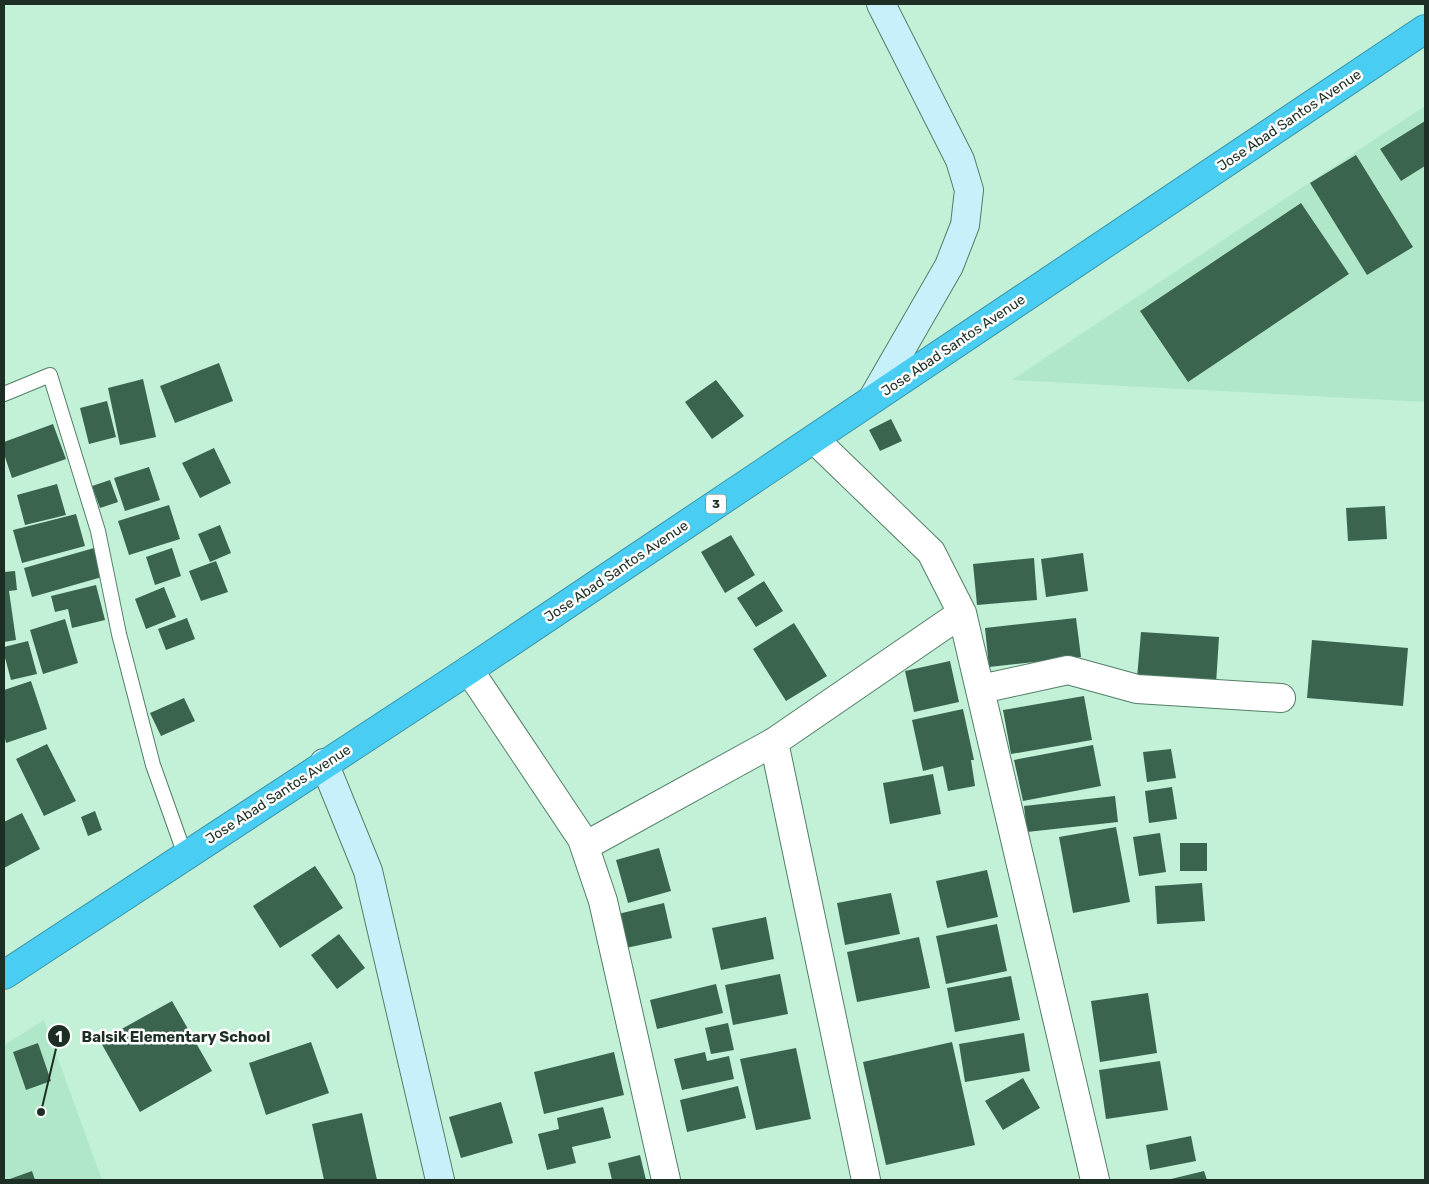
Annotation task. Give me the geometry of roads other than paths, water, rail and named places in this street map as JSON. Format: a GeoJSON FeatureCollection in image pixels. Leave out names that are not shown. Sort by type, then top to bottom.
{"type":"FeatureCollection","features":[{"type":"Feature","properties":{"kind":"highway","name":"Jose Abad Santos Avenue"},"geometry":{"type":"LineString","coordinates":[[4,975],[324,763],[469,670],[1425,29]]}},
{"type":"Feature","properties":{"kind":"street"},"geometry":{"type":"LineString","coordinates":[[873,398],[949,266],[965,225],[969,190],[960,160],[881,4]]}},
{"type":"Feature","properties":{"kind":"street"},"geometry":{"type":"LineString","coordinates":[[814,439],[930,552],[962,613],[1095,1180]]}},
{"type":"Feature","properties":{"kind":"street"},"geometry":{"type":"LineString","coordinates":[[585,846],[774,742],[962,613]]}},
{"type":"Feature","properties":{"kind":"street"},"geometry":{"type":"LineString","coordinates":[[469,670],[585,846],[603,900],[666,1180]]}},
{"type":"Feature","properties":{"kind":"street"},"geometry":{"type":"LineString","coordinates":[[981,689],[1068,670],[1138,689],[1282,698]]}},
{"type":"Feature","properties":{"kind":"street"},"geometry":{"type":"LineString","coordinates":[[774,742],[866,1180]]}},
{"type":"Feature","properties":{"kind":"street"},"geometry":{"type":"LineString","coordinates":[[324,763],[368,871],[440,1180]]}},
{"type":"Feature","properties":{"kind":"lane"},"geometry":{"type":"LineString","coordinates":[[4,394],[50,376],[98,531],[119,634],[153,765],[185,855]]}},
{"type":"Feature","properties":{"kind":"place","name":"Balsik Elementary School"},"geometry":{"type":"Point","coordinates":[41,1112]}}]}
